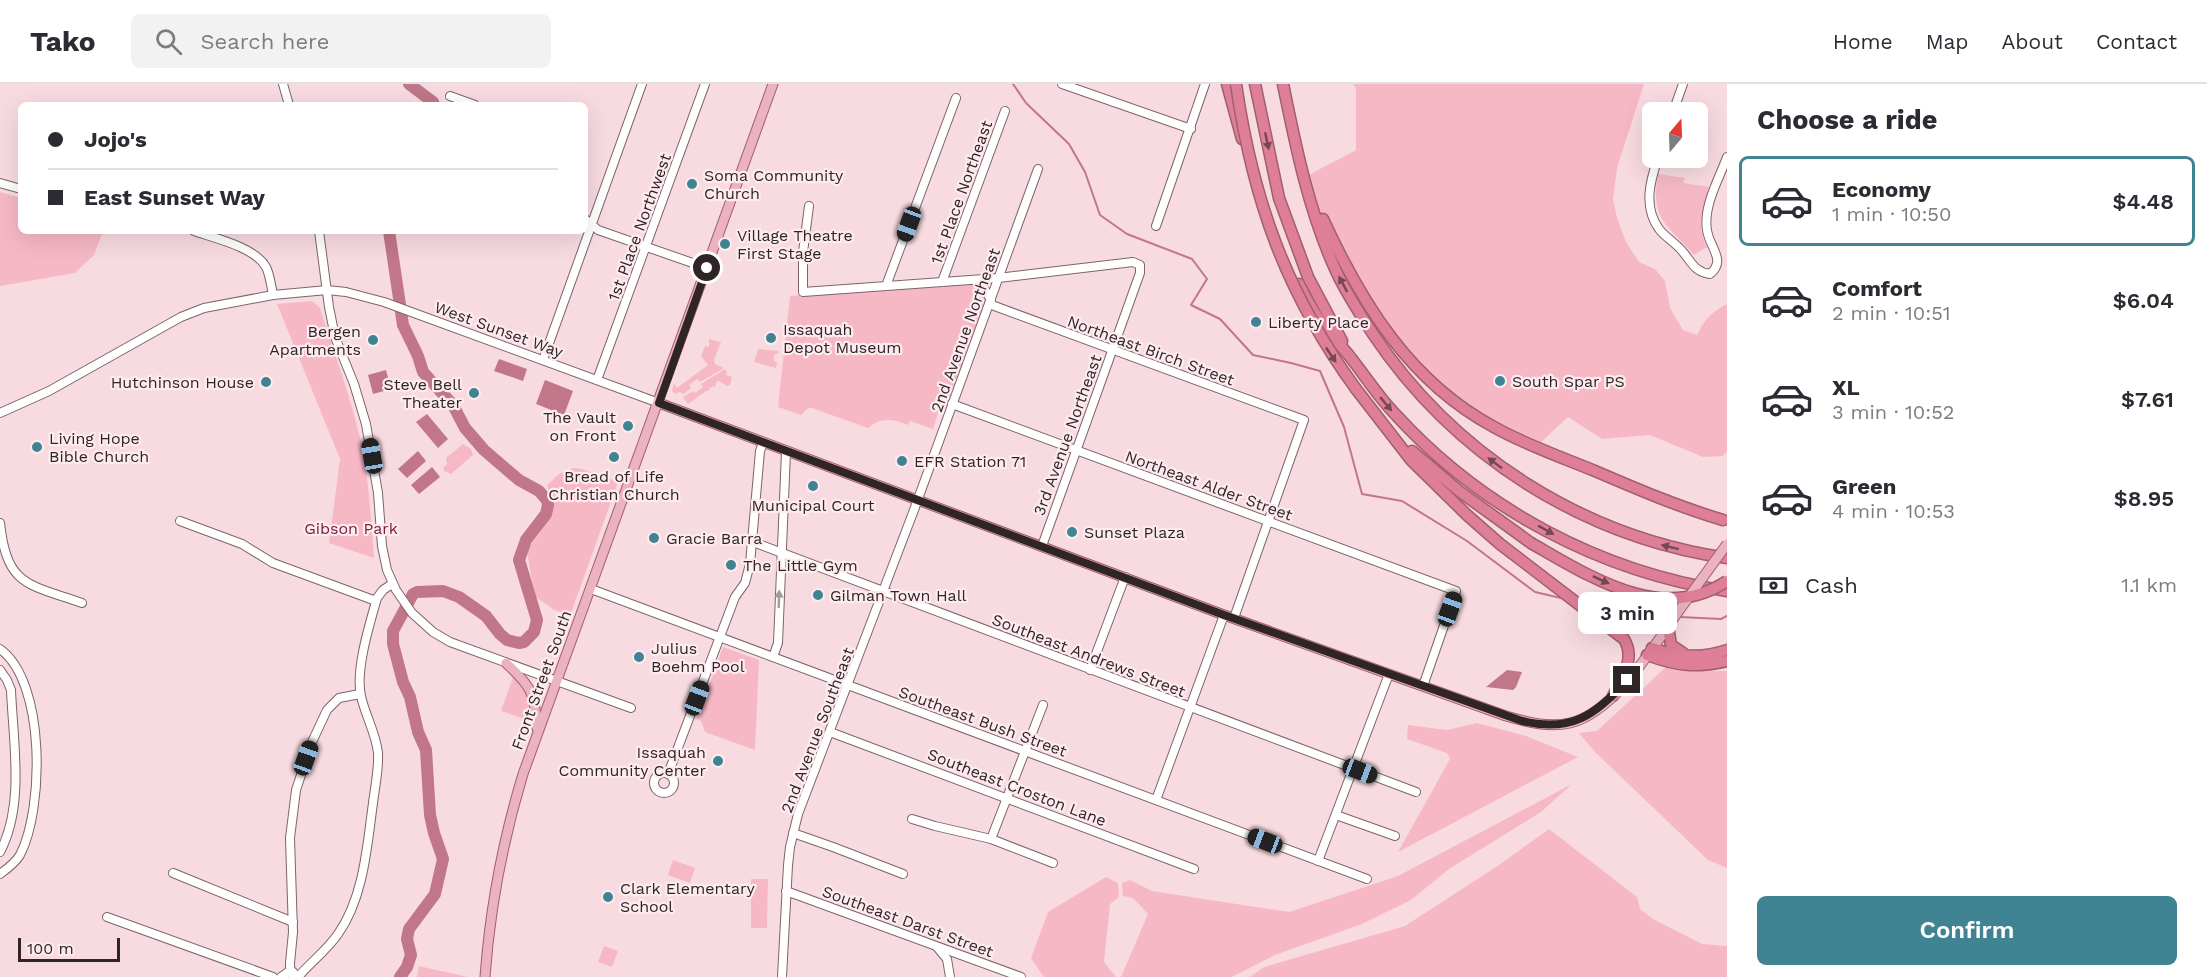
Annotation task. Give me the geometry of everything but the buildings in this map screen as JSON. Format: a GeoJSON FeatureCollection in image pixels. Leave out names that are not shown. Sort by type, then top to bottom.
{"type":"FeatureCollection","features":[{"type":"Feature","properties":{"kind":"highway"},"geometry":{"type":"LineString","coordinates":[[1227,84],[1232,109],[1247,156],[1283,252],[1301,288],[1324,327],[1351,357],[1382,399],[1425,445],[1470,482],[1526,520],[1552,534],[1612,562],[1674,581],[1726,587]]}},
{"type":"Feature","properties":{"kind":"highway"},"geometry":{"type":"LineString","coordinates":[[1236,84],[1258,193],[1280,258],[1316,332],[1356,389],[1426,476],[1500,543],[1621,636],[1630,652],[1628,663],[1613,696]]}},
{"type":"Feature","properties":{"kind":"highway"},"geometry":{"type":"LineString","coordinates":[[1255,84],[1279,198],[1292,237],[1308,277],[1351,357]]}},
{"type":"Feature","properties":{"kind":"highway"},"geometry":{"type":"LineString","coordinates":[[1283,84],[1303,178],[1329,254],[1349,294],[1399,370],[1450,424],[1508,472],[1536,490],[1583,516],[1639,538],[1685,551],[1727,558]]}},
{"type":"Feature","properties":{"kind":"highway"},"geometry":{"type":"LineString","coordinates":[[1303,178],[1328,231],[1370,306],[1401,345],[1454,395],[1521,434],[1725,521]]}},
{"type":"Feature","properties":{"kind":"highway"},"geometry":{"type":"LineString","coordinates":[[1391,433],[1444,479],[1531,543],[1606,582],[1649,598],[1670,599],[1694,596],[1726,587]]}},
{"type":"Feature","properties":{"kind":"highway"},"geometry":{"type":"LineString","coordinates":[[1666,629],[1673,648],[1692,656]]}},
{"type":"Feature","properties":{"kind":"highway"},"geometry":{"type":"LineString","coordinates":[[1649,651],[1692,656],[1709,655],[1727,650]]}},
{"type":"Feature","properties":{"kind":"highway"},"geometry":{"type":"LineString","coordinates":[[1649,651],[1684,666],[1727,661]]}},
{"type":"Feature","properties":{"kind":"main road","name":"Front Street South"},"geometry":{"type":"LineString","coordinates":[[485,977],[492,911],[504,844],[517,794],[772,84]]}},
{"type":"Feature","properties":{"kind":"main road"},"geometry":{"type":"LineString","coordinates":[[659,403],[1224,615],[1506,716],[1543,725],[1570,723],[1584,718],[1613,696],[1666,629],[1727,544]]}},
{"type":"Feature","properties":{"kind":"main road"},"geometry":{"type":"LineString","coordinates":[[507,663],[531,690],[538,733]]}},
{"type":"Feature","properties":{"kind":"street"},"geometry":{"type":"LineString","coordinates":[[283,84],[288,102]]}},
{"type":"Feature","properties":{"kind":"street"},"geometry":{"type":"LineString","coordinates":[[543,360],[642,84]]}},
{"type":"Feature","properties":{"kind":"street","name":"1st Place Northwest"},"geometry":{"type":"LineString","coordinates":[[597,380],[705,84]]}},
{"type":"Feature","properties":{"kind":"street"},"geometry":{"type":"LineString","coordinates":[[1062,84],[1191,129]]}},
{"type":"Feature","properties":{"kind":"street"},"geometry":{"type":"LineString","coordinates":[[1156,226],[1205,84]]}},
{"type":"Feature","properties":{"kind":"street"},"geometry":{"type":"LineString","coordinates":[[1677,102],[1683,84]]}},
{"type":"Feature","properties":{"kind":"street"},"geometry":{"type":"LineString","coordinates":[[450,96],[467,102]]}},
{"type":"Feature","properties":{"kind":"street"},"geometry":{"type":"LineString","coordinates":[[886,286],[956,98]]}},
{"type":"Feature","properties":{"kind":"street","name":"1st Place Northeast"},"geometry":{"type":"LineString","coordinates":[[942,282],[1005,111]]}},
{"type":"Feature","properties":{"kind":"street"},"geometry":{"type":"LineString","coordinates":[[1654,168],[1649,194],[1651,211],[1659,229],[1682,250],[1699,272],[1710,274],[1717,270],[1720,263],[1719,254],[1708,237],[1706,221],[1709,206],[1727,157]]}},
{"type":"Feature","properties":{"kind":"street","name":"2nd Avenue Northeast"},"geometry":{"type":"LineString","coordinates":[[917,500],[1038,169]]}},
{"type":"Feature","properties":{"kind":"street"},"geometry":{"type":"LineString","coordinates":[[0,183],[18,188]]}},
{"type":"Feature","properties":{"kind":"street"},"geometry":{"type":"LineString","coordinates":[[809,206],[803,252],[803,292],[998,278]]}},
{"type":"Feature","properties":{"kind":"street"},"geometry":{"type":"LineString","coordinates":[[588,222],[598,230],[707,268]]}},
{"type":"Feature","properties":{"kind":"street"},"geometry":{"type":"LineString","coordinates":[[202,234],[256,256],[266,267],[273,294]]}},
{"type":"Feature","properties":{"kind":"street"},"geometry":{"type":"LineString","coordinates":[[320,234],[335,337],[357,392],[366,424],[378,494],[382,546],[392,584],[401,598],[427,626],[458,645],[631,708]]}},
{"type":"Feature","properties":{"kind":"street","name":"3rd Avenue Northeast"},"geometry":{"type":"LineString","coordinates":[[998,278],[1133,262],[1140,266],[1140,273],[1042,546]]}},
{"type":"Feature","properties":{"kind":"street"},"geometry":{"type":"LineString","coordinates":[[974,280],[984,288],[990,302]]}},
{"type":"Feature","properties":{"kind":"street","name":"West Sunset Way"},"geometry":{"type":"LineString","coordinates":[[0,413],[49,390],[190,312],[273,294],[327,290],[365,296],[391,304],[659,403]]}},
{"type":"Feature","properties":{"kind":"street","name":"Northeast Birch Street"},"geometry":{"type":"LineString","coordinates":[[990,302],[1112,350],[1304,420],[1269,521]]}},
{"type":"Feature","properties":{"kind":"street","name":"Northeast Alder Street"},"geometry":{"type":"LineString","coordinates":[[952,404],[1456,591],[1423,686]]}},
{"type":"Feature","properties":{"kind":"street"},"geometry":{"type":"LineString","coordinates":[[668,774],[737,593],[748,576],[760,451],[763,443]]}},
{"type":"Feature","properties":{"kind":"street"},"geometry":{"type":"LineString","coordinates":[[773,657],[778,643],[786,452]]}},
{"type":"Feature","properties":{"kind":"street","name":"2nd Avenue Southeast"},"geometry":{"type":"LineString","coordinates":[[782,977],[786,891],[793,833],[917,500]]}},
{"type":"Feature","properties":{"kind":"street"},"geometry":{"type":"LineString","coordinates":[[180,521],[242,544],[273,563],[376,601]]}},
{"type":"Feature","properties":{"kind":"street"},"geometry":{"type":"LineString","coordinates":[[1234,618],[1269,521]]}},
{"type":"Feature","properties":{"kind":"street"},"geometry":{"type":"LineString","coordinates":[[0,523],[5,556],[15,573],[30,584],[82,603]]}},
{"type":"Feature","properties":{"kind":"street","name":"Southeast Andrews Street"},"geometry":{"type":"LineString","coordinates":[[753,542],[1416,792]]}},
{"type":"Feature","properties":{"kind":"street"},"geometry":{"type":"LineString","coordinates":[[1090,670],[1125,577]]}},
{"type":"Feature","properties":{"kind":"street"},"geometry":{"type":"LineString","coordinates":[[298,977],[339,933],[353,905],[362,871],[378,761],[373,731],[360,693],[360,668],[376,601],[380,592],[392,584]]}},
{"type":"Feature","properties":{"kind":"street","name":"Southeast Bush Street"},"geometry":{"type":"LineString","coordinates":[[591,589],[1367,879]]}},
{"type":"Feature","properties":{"kind":"street"},"geometry":{"type":"LineString","coordinates":[[1156,800],[1224,615]]}},
{"type":"Feature","properties":{"kind":"street"},"geometry":{"type":"LineString","coordinates":[[0,649],[10,656],[29,692],[34,713],[36,769],[28,831],[20,855],[0,874]]}},
{"type":"Feature","properties":{"kind":"street"},"geometry":{"type":"LineString","coordinates":[[0,670],[11,690],[15,787],[12,822],[0,852]]}},
{"type":"Feature","properties":{"kind":"street"},"geometry":{"type":"LineString","coordinates":[[1318,861],[1389,674]]}},
{"type":"Feature","properties":{"kind":"street"},"geometry":{"type":"LineString","coordinates":[[298,977],[290,967],[293,922],[290,838],[294,800],[300,773],[327,710],[339,698],[360,693]]}},
{"type":"Feature","properties":{"kind":"street"},"geometry":{"type":"LineString","coordinates":[[991,838],[1043,705]]}},
{"type":"Feature","properties":{"kind":"street","name":"Southeast Croston Lane"},"geometry":{"type":"LineString","coordinates":[[830,732],[1194,869]]}},
{"type":"Feature","properties":{"kind":"street"},"geometry":{"type":"LineString","coordinates":[[1336,816],[1395,836]]}},
{"type":"Feature","properties":{"kind":"street"},"geometry":{"type":"LineString","coordinates":[[912,819],[991,838],[1053,863]]}},
{"type":"Feature","properties":{"kind":"street"},"geometry":{"type":"LineString","coordinates":[[793,833],[903,874]]}},
{"type":"Feature","properties":{"kind":"street"},"geometry":{"type":"LineString","coordinates":[[173,873],[293,922]]}},
{"type":"Feature","properties":{"kind":"street","name":"Southeast Darst Street"},"geometry":{"type":"LineString","coordinates":[[786,891],[1021,977]]}},
{"type":"Feature","properties":{"kind":"street"},"geometry":{"type":"LineString","coordinates":[[107,916],[273,977]]}},
{"type":"Feature","properties":{"kind":"street"},"geometry":{"type":"LineString","coordinates":[[930,944],[944,955],[950,977]]}},
{"type":"Feature","properties":{"kind":"street"},"geometry":{"type":"LineString","coordinates":[[281,977],[288,972],[298,977]]}},
{"type":"Feature","properties":{"kind":"green space"},"geometry":{"type":"Polygon","coordinates":[[[1353,84],[1644,84],[1617,168],[1613,199],[1617,218],[1626,242],[1639,262],[1655,269],[1665,281],[1670,308],[1683,330],[1697,335],[1709,317],[1727,304],[1727,452],[1722,456],[1703,457],[1650,435],[1602,439],[1568,417],[1541,442],[1479,410],[1428,371],[1369,304],[1334,242],[1303,178],[1356,150],[1356,88],[1353,84]]]}},
{"type":"Feature","properties":{"kind":"green space"},"geometry":{"type":"Polygon","coordinates":[[[1658,174],[1685,178],[1683,183],[1709,187],[1702,210],[1701,224],[1707,247],[1694,255],[1669,228],[1659,212],[1656,202],[1658,174]]]}},
{"type":"Feature","properties":{"kind":"green space"},"geometry":{"type":"Polygon","coordinates":[[[0,192],[18,197],[18,234],[102,234],[94,255],[75,273],[0,286],[0,192]]]}},
{"type":"Feature","properties":{"kind":"green space"},"geometry":{"type":"Polygon","coordinates":[[[930,284],[975,284],[985,295],[986,300],[945,412],[938,413],[933,429],[910,421],[908,425],[887,420],[868,428],[812,408],[808,408],[801,415],[778,407],[790,296],[930,284]]]}},
{"type":"Feature","properties":{"kind":"green space","name":"Gibson Park"},"geometry":{"type":"Polygon","coordinates":[[[312,301],[320,308],[357,425],[366,471],[374,558],[329,543],[340,459],[277,304],[312,301]]]}},
{"type":"Feature","properties":{"kind":"green space"},"geometry":{"type":"Polygon","coordinates":[[[709,339],[721,342],[714,360],[715,364],[724,368],[700,382],[697,379],[689,385],[691,388],[684,394],[679,392],[675,394],[672,391],[674,383],[677,388],[708,365],[701,356],[705,346],[709,347],[709,339]]]}},
{"type":"Feature","properties":{"kind":"green space"},"geometry":{"type":"Polygon","coordinates":[[[758,349],[778,351],[774,355],[774,361],[777,362],[776,368],[754,362],[758,349]]]}},
{"type":"Feature","properties":{"kind":"green space"},"geometry":{"type":"Polygon","coordinates":[[[725,369],[726,375],[732,377],[730,385],[716,382],[715,387],[712,386],[688,404],[683,397],[693,391],[695,393],[703,387],[701,384],[725,369]]]}},
{"type":"Feature","properties":{"kind":"green space"},"geometry":{"type":"Polygon","coordinates":[[[463,444],[471,449],[473,455],[451,474],[444,471],[443,468],[447,464],[446,458],[463,444]]]}},
{"type":"Feature","properties":{"kind":"green space"},"geometry":{"type":"Polygon","coordinates":[[[573,468],[618,482],[570,616],[553,609],[534,596],[527,550],[543,528],[552,509],[553,498],[547,485],[559,474],[573,468]]]}},
{"type":"Feature","properties":{"kind":"green space"},"geometry":{"type":"Polygon","coordinates":[[[723,647],[759,660],[755,750],[705,732],[701,721],[697,719],[723,647]]]}},
{"type":"Feature","properties":{"kind":"green space"},"geometry":{"type":"Polygon","coordinates":[[[1667,666],[1686,670],[1727,671],[1727,868],[1708,860],[1595,752],[1579,733],[1597,731],[1667,666]]]}},
{"type":"Feature","properties":{"kind":"green space"},"geometry":{"type":"Polygon","coordinates":[[[513,677],[528,696],[530,721],[501,711],[513,677]]]}},
{"type":"Feature","properties":{"kind":"green space"},"geometry":{"type":"Polygon","coordinates":[[[1477,723],[1526,736],[1578,757],[1398,852],[1450,759],[1447,753],[1407,739],[1408,725],[1447,730],[1477,723]]]}},
{"type":"Feature","properties":{"kind":"green space"},"geometry":{"type":"Polygon","coordinates":[[[1572,784],[1541,812],[1449,869],[1411,900],[1362,924],[1275,955],[1232,977],[1121,977],[1148,914],[1133,898],[1123,896],[1122,883],[1130,880],[1152,891],[1289,912],[1398,876],[1572,784]]]}},
{"type":"Feature","properties":{"kind":"green space"},"geometry":{"type":"Polygon","coordinates":[[[1549,829],[1637,897],[1640,909],[1653,919],[1702,944],[1727,946],[1727,977],[1250,977],[1264,967],[1405,926],[1499,865],[1549,829]]]}},
{"type":"Feature","properties":{"kind":"green space"},"geometry":{"type":"Polygon","coordinates":[[[673,860],[695,868],[690,883],[668,875],[673,860]]]}},
{"type":"Feature","properties":{"kind":"green space"},"geometry":{"type":"Polygon","coordinates":[[[1106,877],[1118,883],[1119,897],[1110,904],[1104,962],[1116,977],[1044,977],[1031,958],[1048,912],[1106,877]]]}},
{"type":"Feature","properties":{"kind":"green space"},"geometry":{"type":"Polygon","coordinates":[[[751,879],[768,879],[767,928],[751,928],[751,879]]]}},
{"type":"Feature","properties":{"kind":"green space"},"geometry":{"type":"Polygon","coordinates":[[[604,946],[618,951],[612,967],[598,962],[604,946]]]}},
{"type":"Feature","properties":{"kind":"green space"},"geometry":{"type":"Polygon","coordinates":[[[419,966],[468,977],[417,977],[419,966]]]}},
{"type":"Feature","properties":{"kind":"shaded area"},"geometry":{"type":"Polygon","coordinates":[[[499,359],[527,369],[523,381],[494,371],[499,359]]]}},
{"type":"Feature","properties":{"kind":"shaded area"},"geometry":{"type":"Polygon","coordinates":[[[386,370],[391,389],[373,394],[368,375],[386,370]]]}},
{"type":"Feature","properties":{"kind":"shaded area"},"geometry":{"type":"Polygon","coordinates":[[[545,380],[573,391],[564,415],[536,404],[545,380]]]}},
{"type":"Feature","properties":{"kind":"shaded area"},"geometry":{"type":"Polygon","coordinates":[[[427,414],[448,439],[438,448],[416,422],[427,414]]]}},
{"type":"Feature","properties":{"kind":"shaded area"},"geometry":{"type":"Polygon","coordinates":[[[418,451],[426,461],[407,478],[398,469],[418,451]]]}},
{"type":"Feature","properties":{"kind":"shaded area"},"geometry":{"type":"Polygon","coordinates":[[[432,467],[440,477],[419,494],[411,485],[432,467]]]}},
{"type":"Feature","properties":{"kind":"shaded area"},"geometry":{"type":"Polygon","coordinates":[[[1507,670],[1522,672],[1513,690],[1486,687],[1507,670]]]}},
{"type":"Feature","properties":{"kind":"waterway"},"geometry":{"type":"LineString","coordinates":[[409,84],[433,102]]}},
{"type":"Feature","properties":{"kind":"waterway"},"geometry":{"type":"LineString","coordinates":[[1013,84],[1026,103],[1069,144],[1085,172],[1100,215],[1127,234],[1192,259],[1207,279],[1191,305],[1220,319],[1253,355],[1320,371],[1344,427],[1362,494],[1402,501],[1467,541],[1535,592],[1565,599]]}},
{"type":"Feature","properties":{"kind":"waterway"},"geometry":{"type":"LineString","coordinates":[[389,234],[403,325],[423,372],[453,405],[465,428],[484,450],[519,480],[539,491],[547,500],[548,505],[546,514],[526,540],[519,560],[537,620],[534,632],[524,642],[507,640],[486,616],[459,597],[443,591],[413,594],[393,631],[393,644],[403,682],[410,697],[418,732],[426,750],[430,815],[443,859],[435,894],[409,929],[407,939],[411,955],[400,977]]}},
{"type":"Feature","properties":{"kind":"waterway"},"geometry":{"type":"LineString","coordinates":[[1585,604],[1629,615],[1671,617]]}},
{"type":"Feature","properties":{"kind":"waterway"},"geometry":{"type":"LineString","coordinates":[[1680,617],[1721,619],[1727,616]]}},
{"type":"Feature","properties":{"kind":"place","name":"Soma Community Church"},"geometry":{"type":"Point","coordinates":[692,184]}},
{"type":"Feature","properties":{"kind":"place","name":"Village Theatre First Stage"},"geometry":{"type":"Point","coordinates":[725,244]}},
{"type":"Feature","properties":{"kind":"place","name":"Liberty Place"},"geometry":{"type":"Point","coordinates":[1256,322]}},
{"type":"Feature","properties":{"kind":"place","name":"Issaquah Depot Museum"},"geometry":{"type":"Point","coordinates":[771,338]}},
{"type":"Feature","properties":{"kind":"place","name":"Bergen Apartments"},"geometry":{"type":"Point","coordinates":[373,340]}},
{"type":"Feature","properties":{"kind":"place","name":"South Spar PS"},"geometry":{"type":"Point","coordinates":[1500,381]}},
{"type":"Feature","properties":{"kind":"place","name":"Hutchinson House"},"geometry":{"type":"Point","coordinates":[266,382]}},
{"type":"Feature","properties":{"kind":"place","name":"Steve Bell Theater"},"geometry":{"type":"Point","coordinates":[474,393]}},
{"type":"Feature","properties":{"kind":"place","name":"The Vault on Front"},"geometry":{"type":"Point","coordinates":[628,426]}},
{"type":"Feature","properties":{"kind":"place","name":"Living Hope Bible Church"},"geometry":{"type":"Point","coordinates":[37,447]}},
{"type":"Feature","properties":{"kind":"place","name":"Bread of Life Christian Church"},"geometry":{"type":"Point","coordinates":[614,457]}},
{"type":"Feature","properties":{"kind":"place","name":"EFR Station 71"},"geometry":{"type":"Point","coordinates":[902,461]}},
{"type":"Feature","properties":{"kind":"place","name":"Municipal Court"},"geometry":{"type":"Point","coordinates":[813,486]}},
{"type":"Feature","properties":{"kind":"place","name":"Sunset Plaza"},"geometry":{"type":"Point","coordinates":[1072,532]}},
{"type":"Feature","properties":{"kind":"place","name":"Gracie Barra"},"geometry":{"type":"Point","coordinates":[654,538]}},
{"type":"Feature","properties":{"kind":"place","name":"The Little Gym"},"geometry":{"type":"Point","coordinates":[731,565]}},
{"type":"Feature","properties":{"kind":"place","name":"Gilman Town Hall"},"geometry":{"type":"Point","coordinates":[818,595]}},
{"type":"Feature","properties":{"kind":"place","name":"Julius Boehm Pool"},"geometry":{"type":"Point","coordinates":[639,657]}},
{"type":"Feature","properties":{"kind":"place","name":"Issaquah Community Center"},"geometry":{"type":"Point","coordinates":[718,761]}},
{"type":"Feature","properties":{"kind":"place","name":"Clark Elementary School"},"geometry":{"type":"Point","coordinates":[608,897]}},
{"type":"Feature","properties":{"kind":"route"},"geometry":{"type":"LineString","coordinates":[[707,268],[659,403],[1224,615],[1522,721],[1557,725],[1584,718],[1606,703],[1627,680]]}}]}
